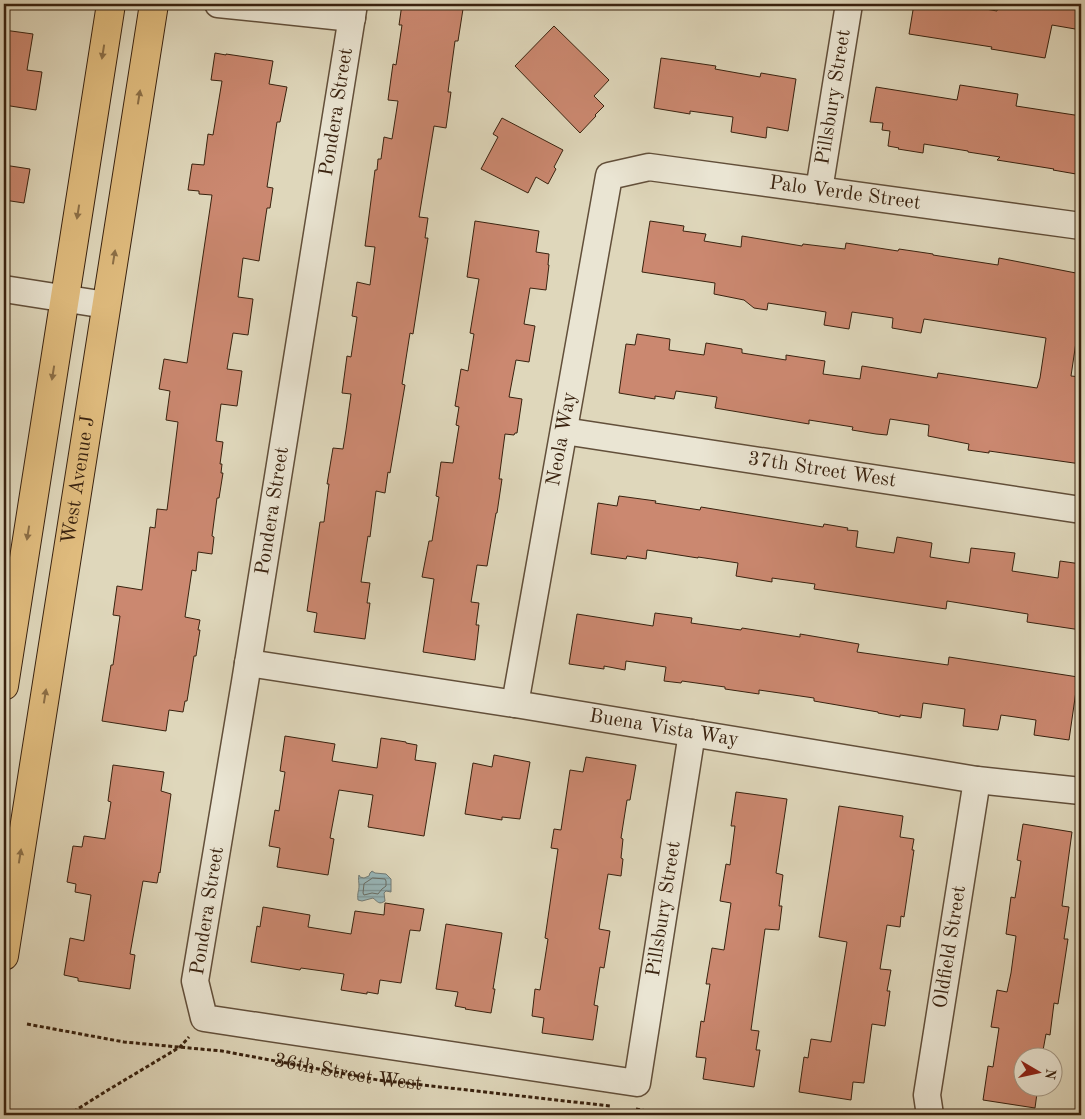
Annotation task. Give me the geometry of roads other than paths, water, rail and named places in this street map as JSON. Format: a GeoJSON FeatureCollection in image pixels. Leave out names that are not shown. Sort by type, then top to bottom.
{"type":"FeatureCollection","features":[{"type":"Feature","properties":{"kind":"main road"},"geometry":{"type":"LineString","coordinates":[[4,686],[111,4]]}},
{"type":"Feature","properties":{"kind":"main road","name":"West Avenue J"},"geometry":{"type":"LineString","coordinates":[[4,956],[154,4]]}},
{"type":"Feature","properties":{"kind":"street"},"geometry":{"type":"LineString","coordinates":[[218,4],[353,11]]}},
{"type":"Feature","properties":{"kind":"street","name":"Pillsbury Street"},"geometry":{"type":"LineString","coordinates":[[819,190],[849,4]]}},
{"type":"Feature","properties":{"kind":"street","name":"Pondera Street"},"geometry":{"type":"LineString","coordinates":[[204,1018],[195,981],[353,11]]}},
{"type":"Feature","properties":{"kind":"street","name":"Palo Verde Street"},"geometry":{"type":"LineString","coordinates":[[609,176],[648,167],[1081,226]]}},
{"type":"Feature","properties":{"kind":"street","name":"Neola Way"},"geometry":{"type":"LineString","coordinates":[[515,704],[609,176]]}},
{"type":"Feature","properties":{"kind":"street"},"geometry":{"type":"LineString","coordinates":[[4,289],[106,306]]}},
{"type":"Feature","properties":{"kind":"street","name":"37th Street West"},"geometry":{"type":"LineString","coordinates":[[564,431],[1081,510]]}},
{"type":"Feature","properties":{"kind":"street","name":"Buena Vista Way"},"geometry":{"type":"LineString","coordinates":[[248,663],[515,704],[978,780],[1081,791]]}},
{"type":"Feature","properties":{"kind":"street","name":"Pillsbury Street"},"geometry":{"type":"LineString","coordinates":[[637,1083],[692,733]]}},
{"type":"Feature","properties":{"kind":"street","name":"Oldfield Street"},"geometry":{"type":"LineString","coordinates":[[930,1115],[927,1095],[978,780]]}},
{"type":"Feature","properties":{"kind":"street","name":"36th Street West"},"geometry":{"type":"LineString","coordinates":[[204,1018],[637,1083]]}},
{"type":"Feature","properties":{"kind":"water"},"geometry":{"type":"Polygon","coordinates":[[[372,871],[386,874],[391,879],[391,892],[386,891],[384,893],[385,901],[381,903],[373,898],[362,901],[358,900],[359,875],[364,878],[369,876],[372,871]]]}}]}
